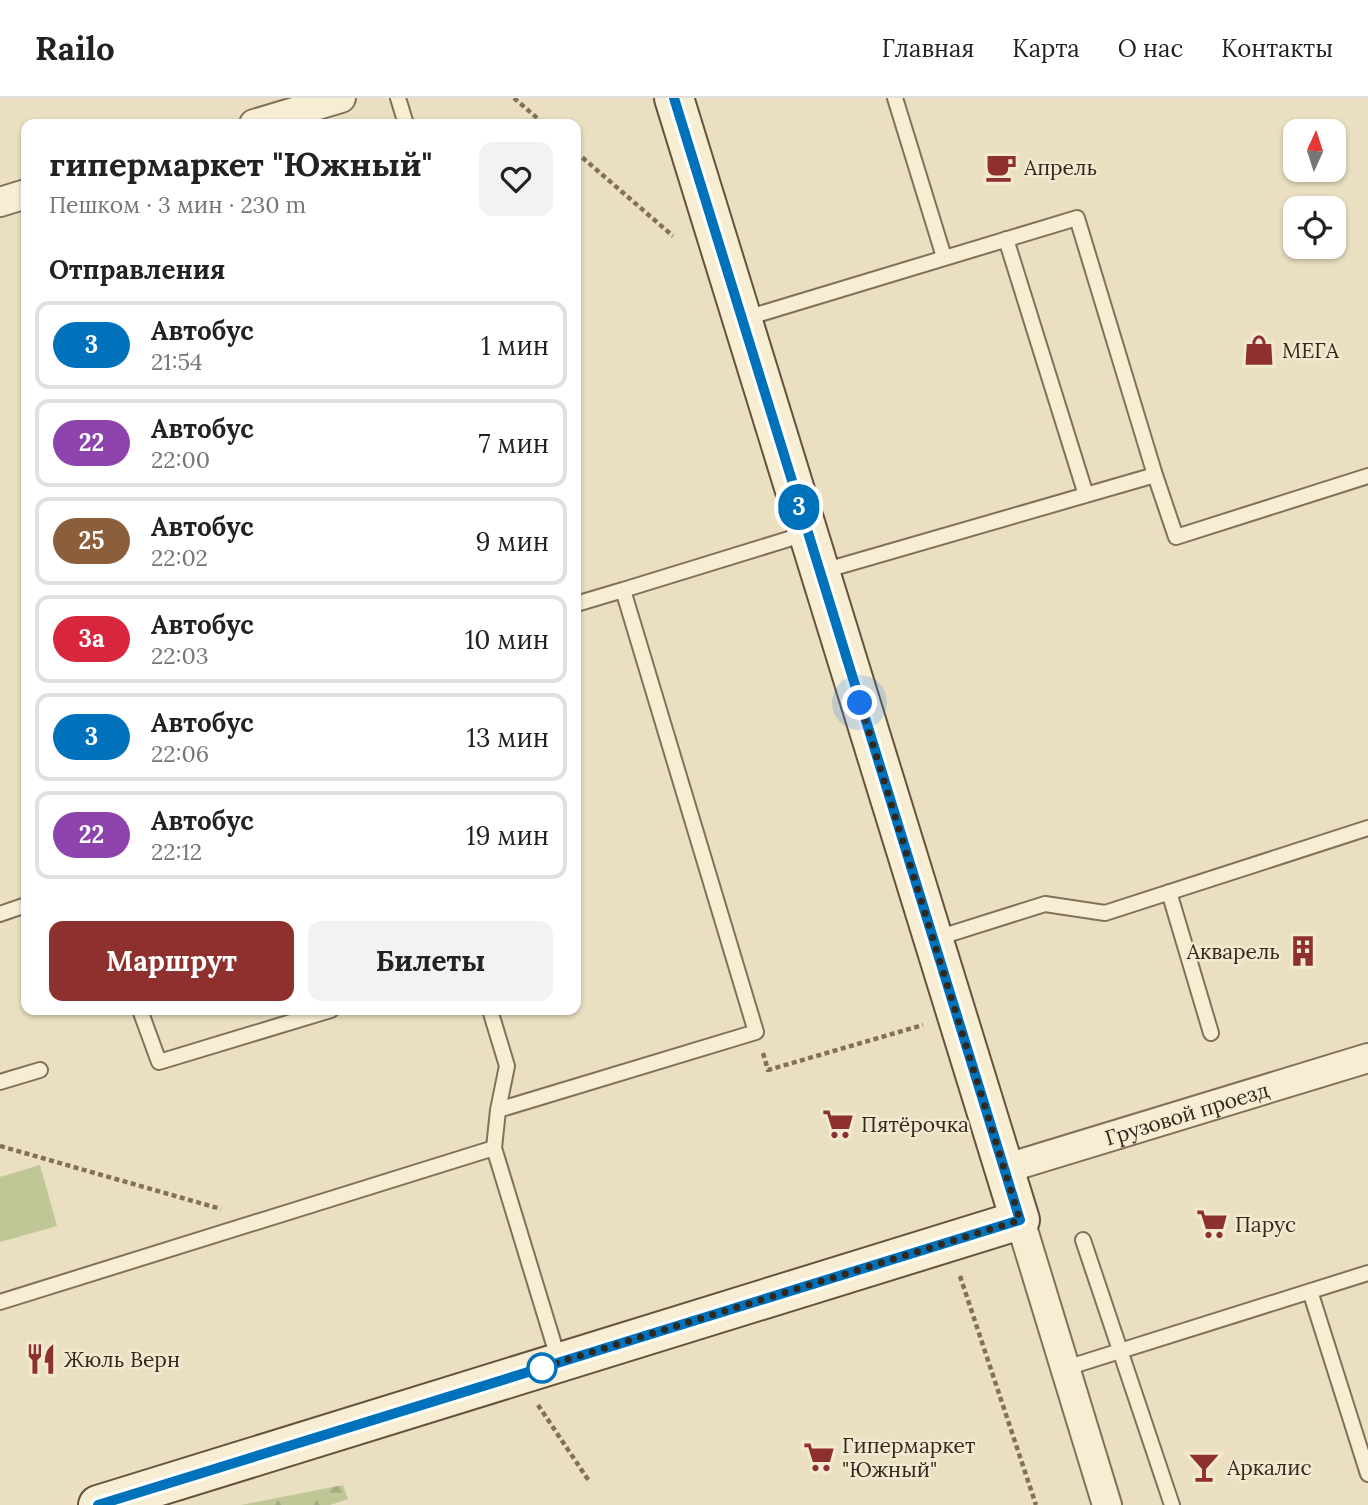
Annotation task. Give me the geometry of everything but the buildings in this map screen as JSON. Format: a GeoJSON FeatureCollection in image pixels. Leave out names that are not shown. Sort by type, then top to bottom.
{"type":"FeatureCollection","features":[{"type":"Feature","properties":{"kind":"main road"},"geometry":{"type":"LineString","coordinates":[[98,1505],[1020,1220],[674,98]]}},
{"type":"Feature","properties":{"kind":"street"},"geometry":{"type":"LineString","coordinates":[[271,119],[341,98]]}},
{"type":"Feature","properties":{"kind":"street"},"geometry":{"type":"LineString","coordinates":[[0,202],[21,196]]}},
{"type":"Feature","properties":{"kind":"street","name":"Грузовой проезд"},"geometry":{"type":"LineString","coordinates":[[1004,1170],[1368,1058]]}},
{"type":"Feature","properties":{"kind":"street"},"geometry":{"type":"LineString","coordinates":[[1020,1220],[1107,1505]]}},
{"type":"Feature","properties":{"kind":"lane"},"geometry":{"type":"LineString","coordinates":[[398,98],[404,119]]}},
{"type":"Feature","properties":{"kind":"lane"},"geometry":{"type":"LineString","coordinates":[[895,98],[944,257]]}},
{"type":"Feature","properties":{"kind":"lane"},"geometry":{"type":"LineString","coordinates":[[742,320],[1077,218],[1176,537],[1368,476]]}},
{"type":"Feature","properties":{"kind":"lane"},"geometry":{"type":"LineString","coordinates":[[1006,239],[1086,495]]}},
{"type":"Feature","properties":{"kind":"lane"},"geometry":{"type":"LineString","coordinates":[[819,572],[1155,475]]}},
{"type":"Feature","properties":{"kind":"lane"},"geometry":{"type":"LineString","coordinates":[[581,602],[807,533]]}},
{"type":"Feature","properties":{"kind":"lane"},"geometry":{"type":"LineString","coordinates":[[498,1110],[757,1032],[622,590]]}},
{"type":"Feature","properties":{"kind":"lane"},"geometry":{"type":"LineString","coordinates":[[933,939],[1045,904],[1105,913],[1368,828]]}},
{"type":"Feature","properties":{"kind":"lane"},"geometry":{"type":"LineString","coordinates":[[1169,892],[1211,1033]]}},
{"type":"Feature","properties":{"kind":"lane"},"geometry":{"type":"LineString","coordinates":[[0,914],[21,907]]}},
{"type":"Feature","properties":{"kind":"lane"},"geometry":{"type":"LineString","coordinates":[[142,1015],[159,1062],[314,1015]]}},
{"type":"Feature","properties":{"kind":"lane"},"geometry":{"type":"LineString","coordinates":[[492,1015],[507,1066],[494,1148],[560,1362]]}},
{"type":"Feature","properties":{"kind":"lane"},"geometry":{"type":"LineString","coordinates":[[0,1082],[40,1070]]}},
{"type":"Feature","properties":{"kind":"lane"},"geometry":{"type":"LineString","coordinates":[[0,1302],[494,1148]]}},
{"type":"Feature","properties":{"kind":"lane"},"geometry":{"type":"LineString","coordinates":[[1083,1240],[1172,1505]]}},
{"type":"Feature","properties":{"kind":"lane"},"geometry":{"type":"LineString","coordinates":[[1066,1368],[1368,1273]]}},
{"type":"Feature","properties":{"kind":"lane"},"geometry":{"type":"LineString","coordinates":[[1310,1291],[1368,1474]]}},
{"type":"Feature","properties":{"kind":"path"},"geometry":{"type":"LineString","coordinates":[[514,98],[538,119]]}},
{"type":"Feature","properties":{"kind":"path"},"geometry":{"type":"LineString","coordinates":[[581,156],[673,236]]}},
{"type":"Feature","properties":{"kind":"path"},"geometry":{"type":"LineString","coordinates":[[757,1032],[768,1070],[957,1015]]}},
{"type":"Feature","properties":{"kind":"path"},"geometry":{"type":"LineString","coordinates":[[0,1146],[261,1221]]}},
{"type":"Feature","properties":{"kind":"path"},"geometry":{"type":"LineString","coordinates":[[960,1276],[1036,1505]]}},
{"type":"Feature","properties":{"kind":"path"},"geometry":{"type":"LineString","coordinates":[[526,1408],[538,1405],[589,1480]]}},
{"type":"Feature","properties":{"kind":"green space"},"geometry":{"type":"Polygon","coordinates":[[[40,1165],[57,1226],[0,1242],[0,1177],[40,1165]]]}},
{"type":"Feature","properties":{"kind":"green space"},"geometry":{"type":"Polygon","coordinates":[[[343,1485],[348,1499],[330,1505],[241,1505],[343,1485]]]}},
{"type":"Feature","properties":{"kind":"bus line","name":"3"},"geometry":{"type":"LineString","coordinates":[[98,1505],[1020,1220],[674,98]]}},
{"type":"Feature","properties":{"kind":"place","name":"Апрель"},"geometry":{"type":"Point","coordinates":[1001,167]}},
{"type":"Feature","properties":{"kind":"place","name":"МЕГА"},"geometry":{"type":"Point","coordinates":[1259,350]}},
{"type":"Feature","properties":{"kind":"place","name":"Акварель"},"geometry":{"type":"Point","coordinates":[1303,951]}},
{"type":"Feature","properties":{"kind":"place","name":"Пятёрочка"},"geometry":{"type":"Point","coordinates":[838,1124]}},
{"type":"Feature","properties":{"kind":"place","name":"Парус"},"geometry":{"type":"Point","coordinates":[1212,1224]}},
{"type":"Feature","properties":{"kind":"place","name":"Жюль Верн"},"geometry":{"type":"Point","coordinates":[41,1359]}},
{"type":"Feature","properties":{"kind":"place","name":"Гипермаркет \"Южный\""},"geometry":{"type":"Point","coordinates":[819,1457]}},
{"type":"Feature","properties":{"kind":"place","name":"Аркалис"},"geometry":{"type":"Point","coordinates":[1204,1467]}},
{"type":"Feature","properties":{"kind":"route"},"geometry":{"type":"LineString","coordinates":[[542,1368],[537,1369],[1020,1220],[860,703]]}}]}
